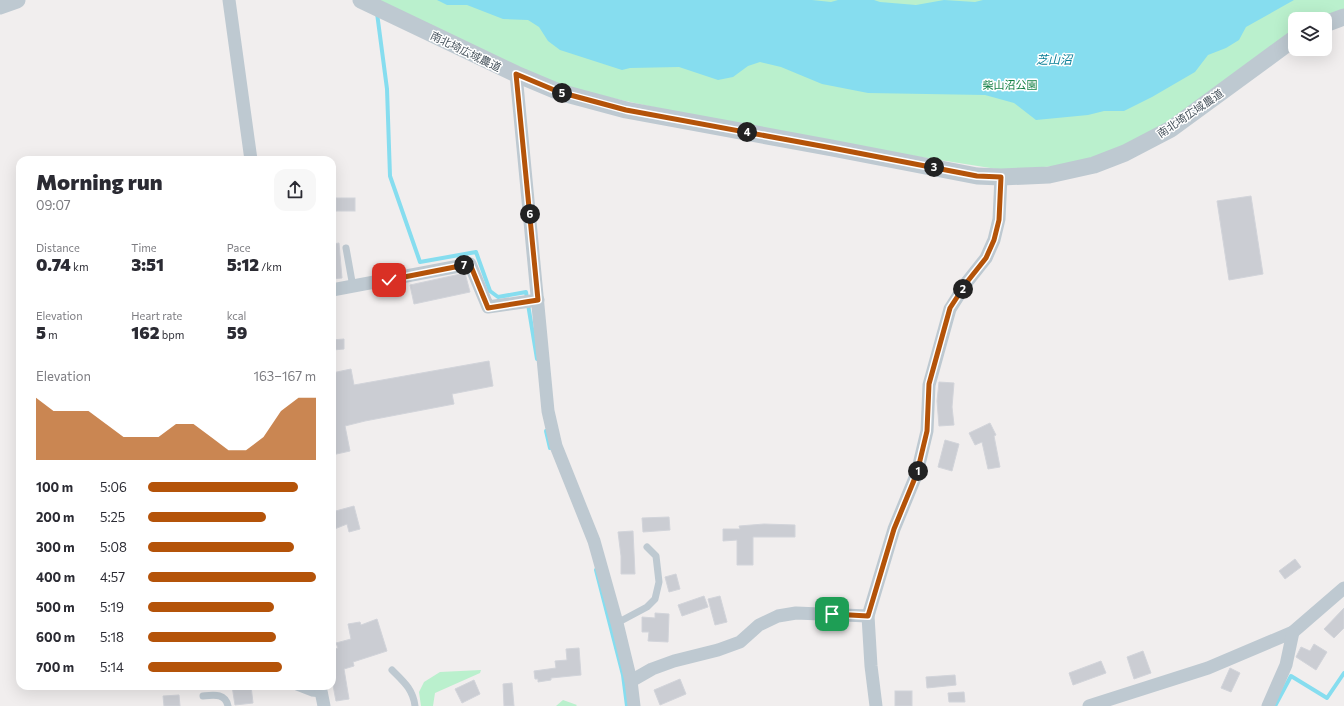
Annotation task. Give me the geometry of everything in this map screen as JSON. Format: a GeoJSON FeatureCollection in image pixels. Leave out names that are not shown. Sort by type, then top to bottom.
{"type":"FeatureCollection","features":[{"type":"Feature","properties":{"kind":"street"},"geometry":{"type":"LineString","coordinates":[[0,6],[17,0]]}},
{"type":"Feature","properties":{"kind":"street"},"geometry":{"type":"LineString","coordinates":[[230,0],[250,156]]}},
{"type":"Feature","properties":{"kind":"street","name":"南北埼広域農道"},"geometry":{"type":"LineString","coordinates":[[361,0],[516,74],[559,92],[626,110],[977,176],[1001,177],[1049,174],[1094,165],[1125,153],[1171,129],[1288,43]]}},
{"type":"Feature","properties":{"kind":"street"},"geometry":{"type":"LineString","coordinates":[[1332,21],[1344,17]]}},
{"type":"Feature","properties":{"kind":"street"},"geometry":{"type":"LineString","coordinates":[[516,74],[548,411],[556,446],[594,541],[631,681],[634,706]]}},
{"type":"Feature","properties":{"kind":"street"},"geometry":{"type":"LineString","coordinates":[[876,706],[871,666],[868,616],[894,529],[917,473],[927,431],[929,384],[950,308],[967,282],[986,258],[994,240],[999,220],[1001,177]]}},
{"type":"Feature","properties":{"kind":"street"},"geometry":{"type":"LineString","coordinates":[[336,289],[470,264],[488,308],[538,300]]}},
{"type":"Feature","properties":{"kind":"street"},"geometry":{"type":"LineString","coordinates":[[1089,706],[1208,668],[1293,632],[1344,588]]}},
{"type":"Feature","properties":{"kind":"street"},"geometry":{"type":"LineString","coordinates":[[631,681],[652,669],[674,661],[718,650],[740,642],[759,625],[778,616],[796,613],[868,616]]}},
{"type":"Feature","properties":{"kind":"street"},"geometry":{"type":"LineString","coordinates":[[1268,706],[1286,665],[1293,632]]}},
{"type":"Feature","properties":{"kind":"lane"},"geometry":{"type":"LineString","coordinates":[[346,248],[353,286]]}},
{"type":"Feature","properties":{"kind":"lane"},"geometry":{"type":"LineString","coordinates":[[616,623],[647,606],[655,599],[659,582],[656,556],[647,547]]}},
{"type":"Feature","properties":{"kind":"lane"},"geometry":{"type":"LineString","coordinates":[[392,670],[409,686],[414,698],[415,706]]}},
{"type":"Feature","properties":{"kind":"lane"},"geometry":{"type":"LineString","coordinates":[[304,690],[322,695]]}},
{"type":"Feature","properties":{"kind":"lane"},"geometry":{"type":"LineString","coordinates":[[203,696],[220,696],[225,699],[228,706]]}},
{"type":"Feature","properties":{"kind":"green space","name":"柴山沼公園"},"geometry":{"type":"Polygon","coordinates":[[[376,0],[1344,0],[1344,10],[1332,15],[1332,12],[1288,12],[1288,37],[1170,122],[1120,148],[1088,160],[1058,166],[1003,170],[908,155],[685,114],[562,87],[376,0]]]}},
{"type":"Feature","properties":{"kind":"green space"},"geometry":{"type":"Polygon","coordinates":[[[481,670],[480,673],[435,693],[433,706],[421,706],[419,692],[424,682],[440,672],[481,670]]]}},
{"type":"Feature","properties":{"kind":"green space"},"geometry":{"type":"Polygon","coordinates":[[[563,700],[577,705],[556,706],[563,700]]]}},
{"type":"Feature","properties":{"kind":"water","name":"芝山沼"},"geometry":{"type":"Polygon","coordinates":[[[437,0],[812,0],[831,2],[838,0],[874,0],[880,2],[916,5],[944,0],[975,2],[983,0],[1294,0],[1246,27],[1239,40],[1226,48],[1208,55],[1195,72],[1152,97],[1124,111],[1104,111],[1088,115],[1036,120],[1014,103],[985,95],[868,93],[822,84],[781,67],[760,62],[748,66],[733,77],[718,80],[679,67],[630,68],[622,70],[560,50],[548,41],[539,27],[528,20],[503,19],[467,5],[447,5],[437,0]]]}},
{"type":"Feature","properties":{"kind":"building"},"geometry":{"type":"Polygon","coordinates":[[[1251,196],[1263,274],[1229,280],[1217,201],[1251,196]]]}},
{"type":"Feature","properties":{"kind":"building"},"geometry":{"type":"Polygon","coordinates":[[[336,198],[355,198],[355,211],[336,211],[336,198]]]}},
{"type":"Feature","properties":{"kind":"building"},"geometry":{"type":"Polygon","coordinates":[[[336,243],[339,243],[342,278],[336,279],[336,243]]]}},
{"type":"Feature","properties":{"kind":"building"},"geometry":{"type":"Polygon","coordinates":[[[465,273],[470,292],[414,304],[410,285],[465,273]]]}},
{"type":"Feature","properties":{"kind":"building"},"geometry":{"type":"Polygon","coordinates":[[[344,339],[344,349],[336,350],[336,340],[344,339]]]}},
{"type":"Feature","properties":{"kind":"building"},"geometry":{"type":"Polygon","coordinates":[[[489,361],[493,386],[452,394],[454,404],[345,426],[350,451],[336,454],[336,372],[351,369],[354,385],[489,361]]]}},
{"type":"Feature","properties":{"kind":"building"},"geometry":{"type":"Polygon","coordinates":[[[939,382],[954,383],[952,407],[954,425],[939,426],[937,401],[939,382]]]}},
{"type":"Feature","properties":{"kind":"building"},"geometry":{"type":"Polygon","coordinates":[[[990,423],[996,435],[994,436],[1000,467],[988,469],[982,442],[975,445],[969,433],[990,423]]]}},
{"type":"Feature","properties":{"kind":"building"},"geometry":{"type":"Polygon","coordinates":[[[945,440],[959,444],[952,471],[938,467],[945,440]]]}},
{"type":"Feature","properties":{"kind":"building"},"geometry":{"type":"Polygon","coordinates":[[[354,506],[360,529],[349,532],[347,524],[336,528],[336,511],[354,506]]]}},
{"type":"Feature","properties":{"kind":"building"},"geometry":{"type":"Polygon","coordinates":[[[669,517],[670,530],[643,532],[642,518],[669,517]]]}},
{"type":"Feature","properties":{"kind":"building"},"geometry":{"type":"Polygon","coordinates":[[[764,524],[795,525],[795,537],[753,537],[753,565],[737,565],[737,540],[723,541],[723,529],[740,529],[739,526],[764,524]]]}},
{"type":"Feature","properties":{"kind":"building"},"geometry":{"type":"Polygon","coordinates":[[[633,531],[635,574],[621,574],[621,556],[618,532],[633,531]]]}},
{"type":"Feature","properties":{"kind":"building"},"geometry":{"type":"Polygon","coordinates":[[[1295,559],[1301,567],[1285,579],[1279,571],[1295,559]]]}},
{"type":"Feature","properties":{"kind":"building"},"geometry":{"type":"Polygon","coordinates":[[[676,574],[680,589],[669,592],[665,577],[676,574]]]}},
{"type":"Feature","properties":{"kind":"building"},"geometry":{"type":"Polygon","coordinates":[[[704,596],[708,607],[682,616],[678,605],[704,596]]]}},
{"type":"Feature","properties":{"kind":"building"},"geometry":{"type":"Polygon","coordinates":[[[720,596],[727,622],[715,625],[708,599],[720,596]]]}},
{"type":"Feature","properties":{"kind":"building"},"geometry":{"type":"Polygon","coordinates":[[[1344,608],[1344,628],[1334,638],[1324,629],[1344,608]]]}},
{"type":"Feature","properties":{"kind":"building"},"geometry":{"type":"Polygon","coordinates":[[[655,613],[669,614],[668,642],[648,641],[649,632],[642,632],[642,617],[655,618],[655,613]]]}},
{"type":"Feature","properties":{"kind":"building"},"geometry":{"type":"Polygon","coordinates":[[[377,619],[387,651],[353,662],[354,666],[344,669],[349,699],[336,701],[334,690],[336,690],[336,649],[338,648],[336,643],[351,639],[348,624],[360,622],[361,625],[377,619]]]}},
{"type":"Feature","properties":{"kind":"building"},"geometry":{"type":"Polygon","coordinates":[[[1314,644],[1327,652],[1316,670],[1296,657],[1301,647],[1310,651],[1314,644]]]}},
{"type":"Feature","properties":{"kind":"building"},"geometry":{"type":"Polygon","coordinates":[[[579,648],[581,675],[551,678],[551,680],[538,682],[538,679],[535,679],[534,671],[556,668],[555,661],[567,660],[566,649],[579,648]]]}},
{"type":"Feature","properties":{"kind":"building"},"geometry":{"type":"Polygon","coordinates":[[[1143,651],[1151,673],[1134,679],[1127,657],[1143,651]]]}},
{"type":"Feature","properties":{"kind":"building"},"geometry":{"type":"Polygon","coordinates":[[[1101,661],[1106,673],[1073,685],[1069,673],[1101,661]]]}},
{"type":"Feature","properties":{"kind":"building"},"geometry":{"type":"Polygon","coordinates":[[[1230,668],[1240,673],[1231,692],[1221,688],[1230,668]]]}},
{"type":"Feature","properties":{"kind":"building"},"geometry":{"type":"Polygon","coordinates":[[[955,675],[956,685],[927,688],[926,677],[955,675]]]}},
{"type":"Feature","properties":{"kind":"building"},"geometry":{"type":"Polygon","coordinates":[[[680,679],[686,694],[660,705],[654,690],[680,679]]]}},
{"type":"Feature","properties":{"kind":"building"},"geometry":{"type":"Polygon","coordinates":[[[474,680],[480,694],[462,703],[455,689],[474,680]]]}},
{"type":"Feature","properties":{"kind":"building"},"geometry":{"type":"Polygon","coordinates":[[[512,683],[514,706],[504,706],[503,684],[512,683]]]}},
{"type":"Feature","properties":{"kind":"building"},"geometry":{"type":"Polygon","coordinates":[[[233,690],[251,690],[253,703],[235,705],[233,690]]]}},
{"type":"Feature","properties":{"kind":"building"},"geometry":{"type":"Polygon","coordinates":[[[895,691],[912,691],[912,706],[895,706],[895,691]]]}},
{"type":"Feature","properties":{"kind":"building"},"geometry":{"type":"Polygon","coordinates":[[[964,692],[965,702],[949,702],[948,693],[964,692]]]}},
{"type":"Feature","properties":{"kind":"building"},"geometry":{"type":"Polygon","coordinates":[[[179,695],[180,706],[164,706],[163,696],[179,695]]]}},
{"type":"Feature","properties":{"kind":"waterway"},"geometry":{"type":"LineString","coordinates":[[377,13],[387,89],[390,176],[420,262],[476,252],[490,291],[498,297],[526,292],[537,359]]}},
{"type":"Feature","properties":{"kind":"waterway"},"geometry":{"type":"LineString","coordinates":[[546,431],[550,448]]}},
{"type":"Feature","properties":{"kind":"waterway"},"geometry":{"type":"LineString","coordinates":[[596,570],[623,675],[627,706]]}},
{"type":"Feature","properties":{"kind":"waterway"},"geometry":{"type":"LineString","coordinates":[[1275,706],[1291,676],[1327,698],[1344,673]]}},
{"type":"Feature","properties":{"kind":"route"},"geometry":{"type":"LineString","coordinates":[[389,280],[470,264],[488,308],[538,300],[516,74],[559,92],[626,110],[977,176],[1001,177],[999,220],[994,240],[986,258],[967,282],[950,308],[929,384],[927,431],[917,473],[894,529],[868,616],[832,614]]}}]}
